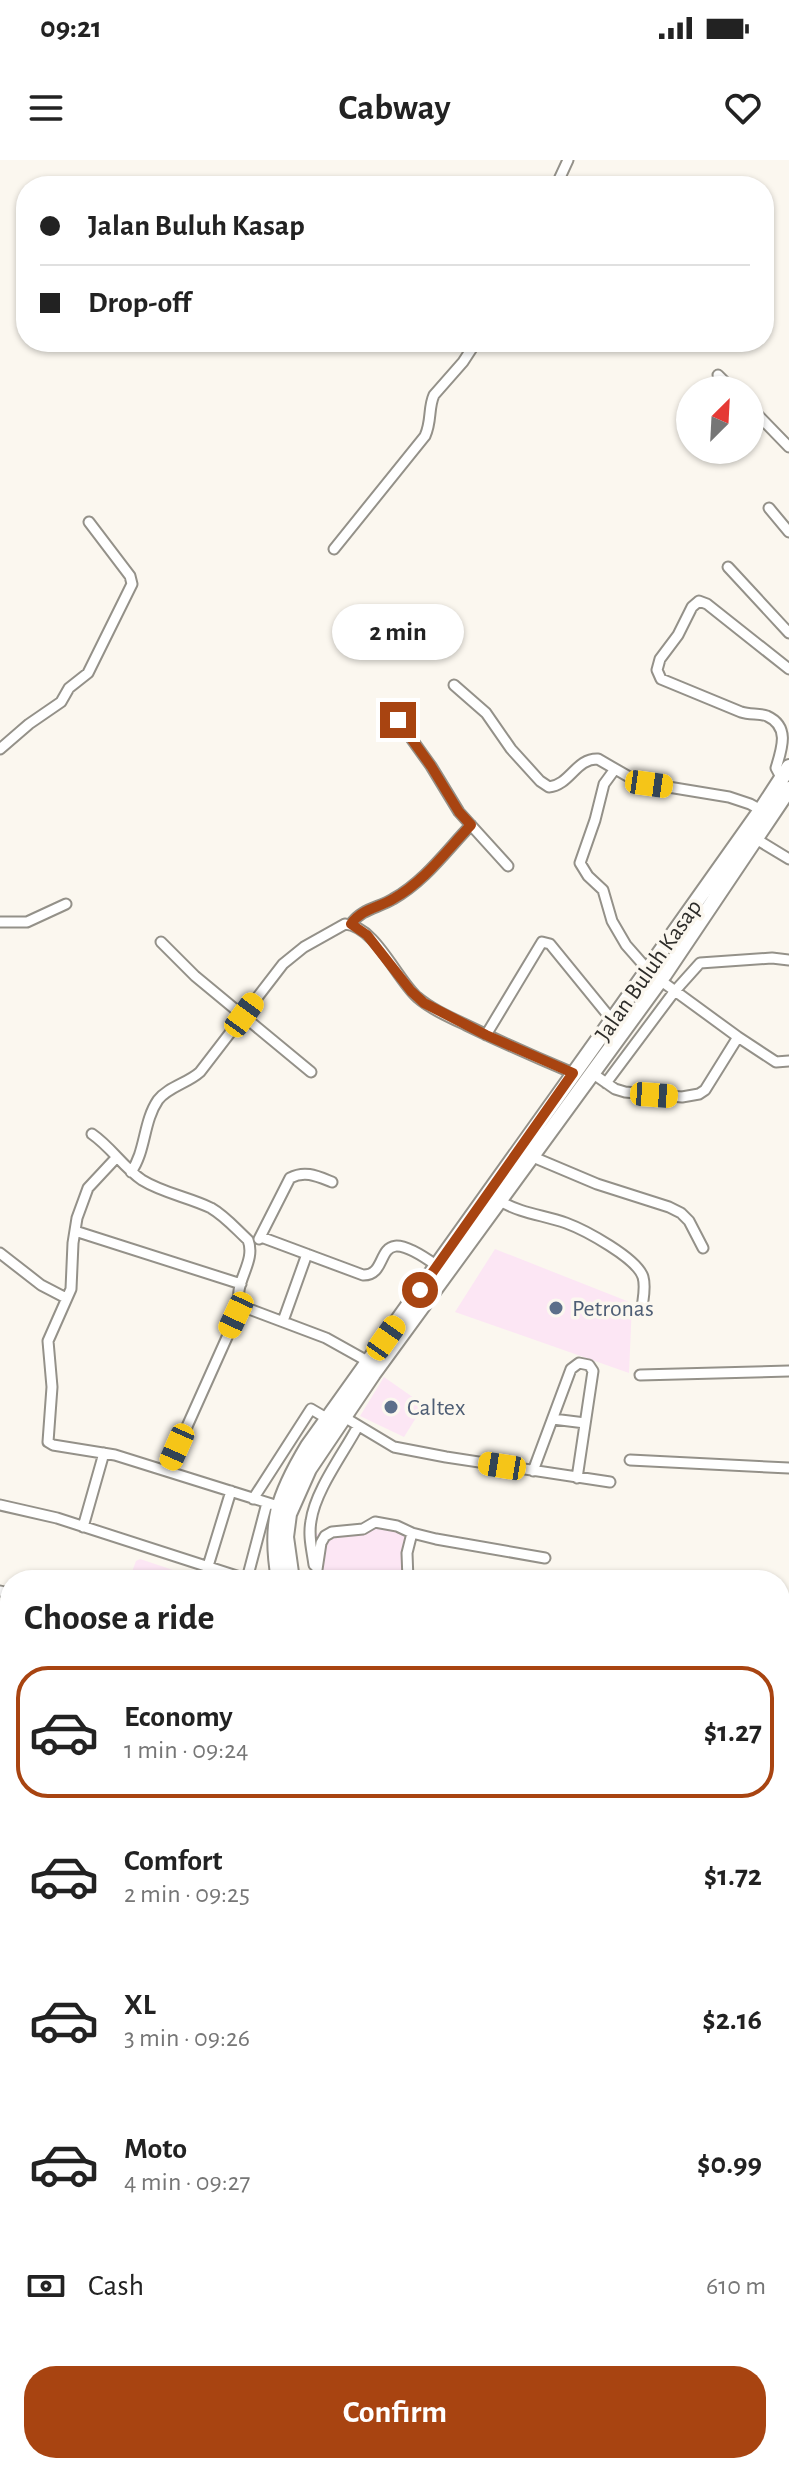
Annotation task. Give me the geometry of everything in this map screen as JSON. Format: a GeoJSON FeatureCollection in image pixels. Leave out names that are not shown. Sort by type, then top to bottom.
{"type":"FeatureCollection","features":[{"type":"Feature","properties":{"kind":"main road","name":"Jalan Buluh Kasap"},"geometry":{"type":"LineString","coordinates":[[286,1570],[289,1514],[309,1469],[592,1073],[640,995],[651,966],[787,778]]}},
{"type":"Feature","properties":{"kind":"main road","name":"Jalan Buluh Kasap"},"geometry":{"type":"LineString","coordinates":[[283,1570],[275,1546],[272,1504],[328,1419],[612,1020],[663,975],[756,839],[787,778]]}},
{"type":"Feature","properties":{"kind":"main road"},"geometry":{"type":"LineString","coordinates":[[651,966],[663,975]]}},
{"type":"Feature","properties":{"kind":"street"},"geometry":{"type":"LineString","coordinates":[[334,549],[425,436],[431,423],[434,395],[470,352]]}},
{"type":"Feature","properties":{"kind":"street"},"geometry":{"type":"LineString","coordinates":[[764,421],[789,447]]}},
{"type":"Feature","properties":{"kind":"street"},"geometry":{"type":"LineString","coordinates":[[769,508],[789,532]]}},
{"type":"Feature","properties":{"kind":"street"},"geometry":{"type":"LineString","coordinates":[[0,749],[61,702],[69,688],[88,673],[132,584],[130,576],[89,522]]}},
{"type":"Feature","properties":{"kind":"street"},"geometry":{"type":"LineString","coordinates":[[728,567],[789,633]]}},
{"type":"Feature","properties":{"kind":"street"},"geometry":{"type":"LineString","coordinates":[[787,778],[776,768],[788,737],[785,719],[741,712],[661,679],[657,674],[657,665],[678,635],[692,607],[699,601],[707,604],[789,669]]}},
{"type":"Feature","properties":{"kind":"street"},"geometry":{"type":"LineString","coordinates":[[454,685],[486,713],[511,749],[545,785],[554,787],[588,759],[598,759],[638,782],[729,797],[761,810]]}},
{"type":"Feature","properties":{"kind":"street"},"geometry":{"type":"LineString","coordinates":[[398,720],[459,812],[508,866]]}},
{"type":"Feature","properties":{"kind":"street"},"geometry":{"type":"LineString","coordinates":[[615,769],[604,784],[597,816],[580,863],[603,890],[612,921],[626,945],[651,966]]}},
{"type":"Feature","properties":{"kind":"street"},"geometry":{"type":"LineString","coordinates":[[131,1172],[141,1155],[146,1130],[159,1099],[200,1072],[274,974],[294,954],[336,927],[351,924],[360,914],[409,890],[471,825]]}},
{"type":"Feature","properties":{"kind":"street"},"geometry":{"type":"LineString","coordinates":[[756,839],[789,859]]}},
{"type":"Feature","properties":{"kind":"street"},"geometry":{"type":"LineString","coordinates":[[0,922],[27,922],[66,904]]}},
{"type":"Feature","properties":{"kind":"street"},"geometry":{"type":"LineString","coordinates":[[351,924],[367,935],[418,997],[439,1012],[573,1073]]}},
{"type":"Feature","properties":{"kind":"street"},"geometry":{"type":"LineString","coordinates":[[161,942],[181,963],[311,1072]]}},
{"type":"Feature","properties":{"kind":"street"},"geometry":{"type":"LineString","coordinates":[[486,1035],[542,942],[550,944],[612,1020]]}},
{"type":"Feature","properties":{"kind":"street"},"geometry":{"type":"LineString","coordinates":[[606,1083],[674,992],[700,963],[772,958],[789,960]]}},
{"type":"Feature","properties":{"kind":"street"},"geometry":{"type":"LineString","coordinates":[[663,975],[674,992],[738,1037],[776,1062],[789,1061]]}},
{"type":"Feature","properties":{"kind":"street"},"geometry":{"type":"LineString","coordinates":[[592,1073],[625,1092],[682,1097],[699,1094],[705,1090],[738,1037]]}},
{"type":"Feature","properties":{"kind":"street"},"geometry":{"type":"LineString","coordinates":[[92,1134],[131,1172],[151,1185],[217,1212],[248,1240],[250,1258],[238,1299],[241,1306],[326,1338],[369,1362]]}},
{"type":"Feature","properties":{"kind":"street"},"geometry":{"type":"LineString","coordinates":[[533,1157],[681,1213],[689,1221],[703,1248]]}},
{"type":"Feature","properties":{"kind":"street"},"geometry":{"type":"LineString","coordinates":[[116,1158],[88,1188],[75,1231],[71,1289],[48,1341],[52,1387],[47,1440],[53,1445],[104,1453],[272,1504],[251,1570]]}},
{"type":"Feature","properties":{"kind":"street"},"geometry":{"type":"LineString","coordinates":[[250,1246],[261,1237],[290,1178],[306,1173],[332,1182]]}},
{"type":"Feature","properties":{"kind":"street"},"geometry":{"type":"LineString","coordinates":[[500,1201],[526,1213],[567,1223],[636,1265],[645,1283],[642,1308]]}},
{"type":"Feature","properties":{"kind":"street"},"geometry":{"type":"LineString","coordinates":[[75,1231],[241,1284]]}},
{"type":"Feature","properties":{"kind":"street"},"geometry":{"type":"LineString","coordinates":[[261,1237],[345,1269],[370,1275],[388,1248],[399,1245],[410,1248],[437,1266]]}},
{"type":"Feature","properties":{"kind":"street"},"geometry":{"type":"LineString","coordinates":[[0,1253],[41,1285],[66,1298]]}},
{"type":"Feature","properties":{"kind":"street"},"geometry":{"type":"LineString","coordinates":[[283,1321],[307,1254]]}},
{"type":"Feature","properties":{"kind":"street"},"geometry":{"type":"LineString","coordinates":[[167,1471],[241,1306]]}},
{"type":"Feature","properties":{"kind":"street"},"geometry":{"type":"LineString","coordinates":[[533,1471],[571,1369],[579,1363],[589,1365],[593,1371],[577,1478]]}},
{"type":"Feature","properties":{"kind":"street"},"geometry":{"type":"LineString","coordinates":[[640,1375],[789,1371]]}},
{"type":"Feature","properties":{"kind":"street"},"geometry":{"type":"LineString","coordinates":[[253,1499],[311,1409],[328,1419]]}},
{"type":"Feature","properties":{"kind":"street"},"geometry":{"type":"LineString","coordinates":[[344,1417],[394,1447],[610,1482]]}},
{"type":"Feature","properties":{"kind":"street"},"geometry":{"type":"LineString","coordinates":[[553,1419],[585,1423]]}},
{"type":"Feature","properties":{"kind":"street"},"geometry":{"type":"LineString","coordinates":[[315,1570],[310,1537],[316,1503],[358,1426]]}},
{"type":"Feature","properties":{"kind":"street"},"geometry":{"type":"LineString","coordinates":[[83,1527],[104,1453]]}},
{"type":"Feature","properties":{"kind":"street"},"geometry":{"type":"LineString","coordinates":[[630,1460],[789,1468]]}},
{"type":"Feature","properties":{"kind":"street"},"geometry":{"type":"LineString","coordinates":[[208,1566],[231,1491]]}},
{"type":"Feature","properties":{"kind":"street"},"geometry":{"type":"LineString","coordinates":[[0,1505],[83,1527],[219,1570]]}},
{"type":"Feature","properties":{"kind":"street"},"geometry":{"type":"LineString","coordinates":[[317,1570],[321,1543],[328,1534],[359,1530],[375,1522],[397,1526],[412,1533],[545,1558]]}},
{"type":"Feature","properties":{"kind":"street"},"geometry":{"type":"LineString","coordinates":[[408,1570],[407,1553],[412,1533]]}},
{"type":"Feature","properties":{"kind":"shaded area"},"geometry":{"type":"Polygon","coordinates":[[[495,1249],[632,1303],[629,1373],[455,1312],[495,1249]]]}},
{"type":"Feature","properties":{"kind":"shaded area"},"geometry":{"type":"Polygon","coordinates":[[[384,1377],[424,1405],[404,1437],[360,1416],[384,1377]]]}},
{"type":"Feature","properties":{"kind":"shaded area"},"geometry":{"type":"Polygon","coordinates":[[[403,1524],[417,1531],[410,1552],[411,1570],[312,1570],[307,1537],[331,1529],[403,1524]]]}},
{"type":"Feature","properties":{"kind":"shaded area"},"geometry":{"type":"Polygon","coordinates":[[[140,1559],[173,1570],[133,1570],[140,1559]]]}},
{"type":"Feature","properties":{"kind":"place","name":"Petronas"},"geometry":{"type":"Point","coordinates":[556,1308]}},
{"type":"Feature","properties":{"kind":"place","name":"Caltex"},"geometry":{"type":"Point","coordinates":[391,1407]}},
{"type":"Feature","properties":{"kind":"route"},"geometry":{"type":"LineString","coordinates":[[398,720],[459,812],[471,825],[409,890],[360,914],[351,924],[367,935],[424,1003],[486,1035],[573,1073],[420,1290]]}}]}
